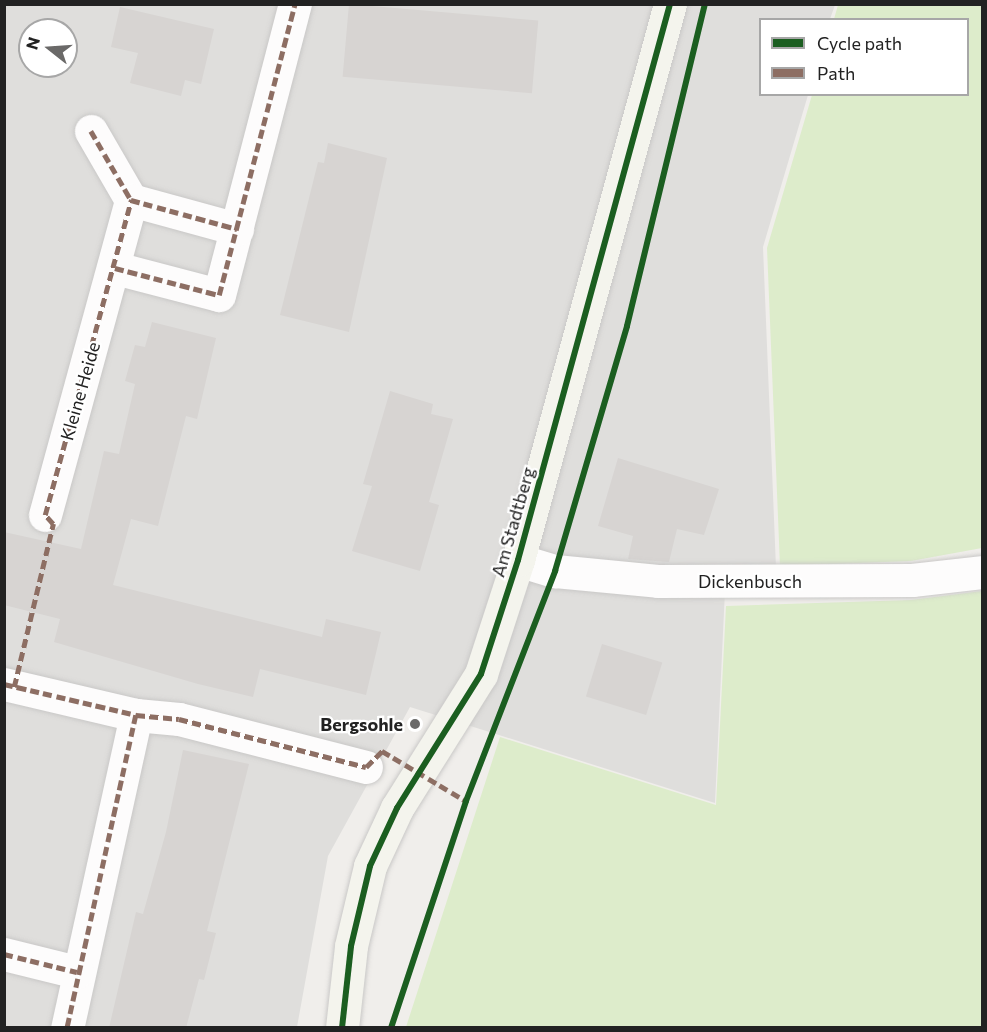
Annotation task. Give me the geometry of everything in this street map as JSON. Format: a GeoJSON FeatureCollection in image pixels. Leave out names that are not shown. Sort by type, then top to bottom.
{"type":"FeatureCollection","features":[{"type":"Feature","properties":{"kind":"street"},"geometry":{"type":"LineString","coordinates":[[115,268],[219,295],[295,4]]}},
{"type":"Feature","properties":{"kind":"street","name":"Am Stadtberg"},"geometry":{"type":"LineString","coordinates":[[342,1028],[351,946],[370,866],[398,807],[481,674],[518,560],[670,4]]}},
{"type":"Feature","properties":{"kind":"street"},"geometry":{"type":"LineString","coordinates":[[91,131],[131,200],[237,229]]}},
{"type":"Feature","properties":{"kind":"street","name":"Kleine Heide"},"geometry":{"type":"LineString","coordinates":[[45,515],[115,268],[131,200]]}},
{"type":"Feature","properties":{"kind":"street","name":"Dickenbusch"},"geometry":{"type":"LineString","coordinates":[[518,560],[555,571],[657,581],[912,580],[982,572]]}},
{"type":"Feature","properties":{"kind":"street"},"geometry":{"type":"LineString","coordinates":[[4,684],[136,715],[179,719],[366,767]]}},
{"type":"Feature","properties":{"kind":"street"},"geometry":{"type":"LineString","coordinates":[[67,1028],[77,972],[136,715]]}},
{"type":"Feature","properties":{"kind":"street"},"geometry":{"type":"LineString","coordinates":[[4,954],[77,972]]}},
{"type":"Feature","properties":{"kind":"shaded area"},"geometry":{"type":"Polygon","coordinates":[[[5,5],[835,5],[830,18],[759,18],[759,96],[808,96],[763,247],[776,568],[726,569],[715,803],[410,707],[328,856],[297,1027],[5,1028],[5,5]]]}},
{"type":"Feature","properties":{"kind":"green space"},"geometry":{"type":"Polygon","coordinates":[[[838,5],[982,5],[982,548],[911,561],[780,566],[767,248],[812,96],[969,96],[969,18],[834,18],[838,5]]]}},
{"type":"Feature","properties":{"kind":"green space"},"geometry":{"type":"Polygon","coordinates":[[[982,591],[982,1027],[406,1027],[500,737],[716,805],[726,606],[911,600],[982,591]]]}},
{"type":"Feature","properties":{"kind":"building"},"geometry":{"type":"Polygon","coordinates":[[[349,4],[538,21],[532,93],[343,77],[349,4]]]}},
{"type":"Feature","properties":{"kind":"building"},"geometry":{"type":"Polygon","coordinates":[[[120,7],[214,29],[201,84],[185,80],[181,96],[130,83],[138,53],[111,47],[120,7]]]}},
{"type":"Feature","properties":{"kind":"building"},"geometry":{"type":"Polygon","coordinates":[[[328,143],[387,158],[349,332],[280,315],[318,162],[324,163],[328,143]]]}},
{"type":"Feature","properties":{"kind":"building"},"geometry":{"type":"Polygon","coordinates":[[[152,322],[216,338],[197,419],[186,416],[158,526],[131,519],[113,585],[322,637],[326,619],[381,632],[366,695],[260,669],[253,697],[198,684],[54,642],[60,619],[4,605],[4,532],[81,549],[104,451],[119,454],[135,384],[125,381],[135,345],[145,347],[152,322]]]}},
{"type":"Feature","properties":{"kind":"building"},"geometry":{"type":"Polygon","coordinates":[[[390,391],[433,404],[431,414],[453,419],[429,502],[439,505],[420,571],[352,551],[372,486],[363,484],[390,391]]]}},
{"type":"Feature","properties":{"kind":"building"},"geometry":{"type":"Polygon","coordinates":[[[618,458],[719,489],[704,535],[677,529],[669,562],[628,559],[633,536],[598,526],[618,458]]]}},
{"type":"Feature","properties":{"kind":"building"},"geometry":{"type":"Polygon","coordinates":[[[602,644],[662,662],[646,715],[586,697],[602,644]]]}},
{"type":"Feature","properties":{"kind":"building"},"geometry":{"type":"Polygon","coordinates":[[[183,750],[249,764],[207,931],[216,933],[204,980],[199,979],[186,1028],[109,1028],[136,912],[143,914],[166,832],[183,750]]]}},
{"type":"Feature","properties":{"kind":"marked path"},"geometry":{"type":"LineString","coordinates":[[115,268],[219,295],[295,4]]}},
{"type":"Feature","properties":{"kind":"marked path"},"geometry":{"type":"LineString","coordinates":[[91,131],[131,200]]}},
{"type":"Feature","properties":{"kind":"marked path"},"geometry":{"type":"LineString","coordinates":[[14,687],[53,524],[45,515],[131,200],[237,229]]}},
{"type":"Feature","properties":{"kind":"marked path"},"geometry":{"type":"LineString","coordinates":[[4,684],[136,715],[67,1028]]}},
{"type":"Feature","properties":{"kind":"marked path"},"geometry":{"type":"LineString","coordinates":[[136,715],[179,719],[366,767],[382,751],[466,801]]}},
{"type":"Feature","properties":{"kind":"marked path"},"geometry":{"type":"LineString","coordinates":[[4,954],[77,972]]}},
{"type":"Feature","properties":{"kind":"cycle path"},"geometry":{"type":"LineString","coordinates":[[342,1028],[351,946],[370,866],[397,808],[481,674],[518,560],[670,4]]}},
{"type":"Feature","properties":{"kind":"cycle path"},"geometry":{"type":"LineString","coordinates":[[391,1028],[466,801],[555,571],[627,326],[705,4]]}},
{"type":"Feature","properties":{"kind":"place","name":"Bergsohle"},"geometry":{"type":"Point","coordinates":[415,724]}}]}
